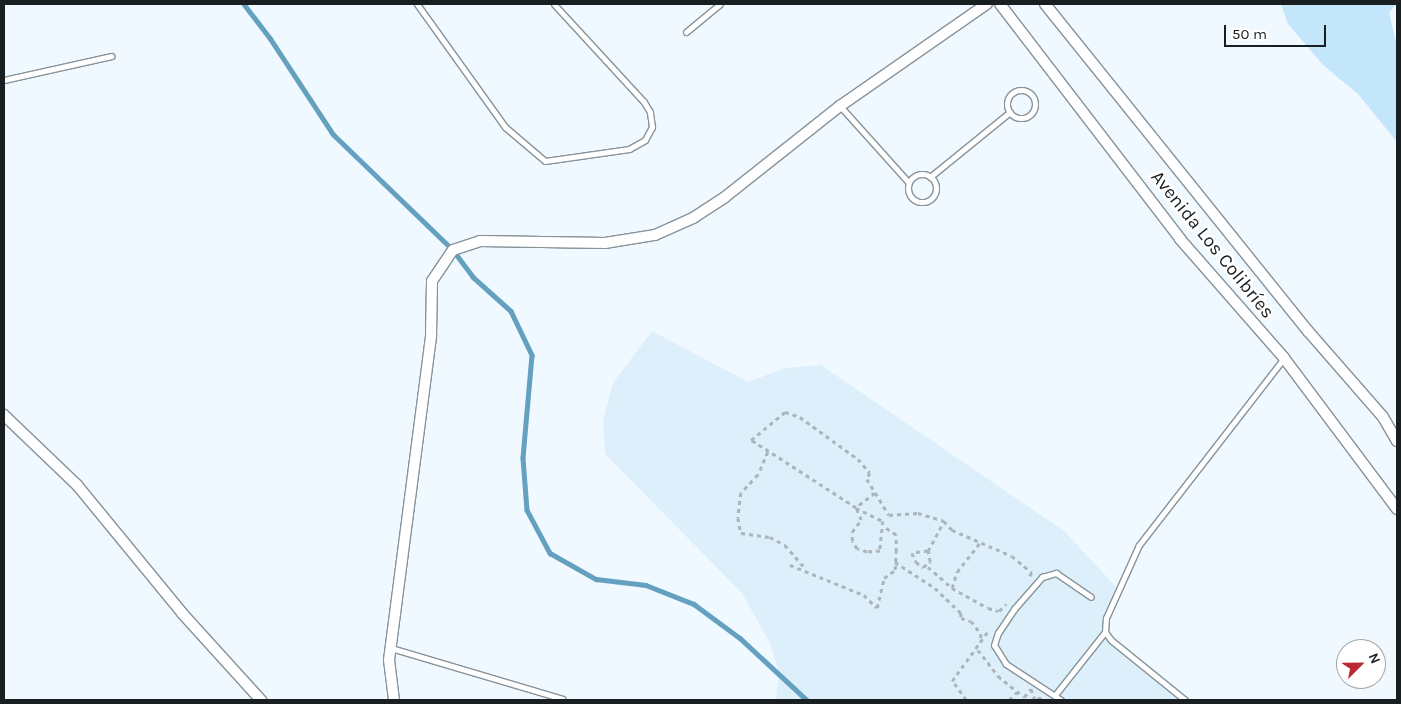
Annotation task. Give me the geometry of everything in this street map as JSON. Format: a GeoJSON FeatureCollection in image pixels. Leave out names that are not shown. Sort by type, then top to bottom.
{"type":"FeatureCollection","features":[{"type":"Feature","properties":{"kind":"street"},"geometry":{"type":"LineString","coordinates":[[394,700],[391,648],[431,335],[432,281],[453,250],[480,241],[605,243],[655,235],[693,218],[725,197],[840,106],[987,4]]}},
{"type":"Feature","properties":{"kind":"street","name":"Avenida Los Colibríes"},"geometry":{"type":"LineString","coordinates":[[1000,4],[1180,239],[1284,358],[1397,509]]}},
{"type":"Feature","properties":{"kind":"street","name":"Avenida Los Colibríes"},"geometry":{"type":"LineString","coordinates":[[1045,4],[1308,331],[1383,417],[1397,441]]}},
{"type":"Feature","properties":{"kind":"street"},"geometry":{"type":"LineString","coordinates":[[4,415],[77,485],[182,613],[261,700]]}},
{"type":"Feature","properties":{"kind":"lane"},"geometry":{"type":"LineString","coordinates":[[417,4],[505,127],[528,150],[545,161],[629,149],[645,140],[652,127],[650,112],[644,102],[554,4]]}},
{"type":"Feature","properties":{"kind":"lane"},"geometry":{"type":"LineString","coordinates":[[686,32],[720,4]]}},
{"type":"Feature","properties":{"kind":"lane"},"geometry":{"type":"LineString","coordinates":[[4,80],[111,56]]}},
{"type":"Feature","properties":{"kind":"lane"},"geometry":{"type":"LineString","coordinates":[[1026,91],[1034,98],[1031,115],[1020,118],[1010,112],[1008,101],[1015,92],[1026,91]]}},
{"type":"Feature","properties":{"kind":"lane"},"geometry":{"type":"LineString","coordinates":[[840,106],[909,183],[912,197],[926,202],[936,190],[930,177]]}},
{"type":"Feature","properties":{"kind":"lane"},"geometry":{"type":"LineString","coordinates":[[909,183],[916,175],[930,177],[1010,112]]}},
{"type":"Feature","properties":{"kind":"lane"},"geometry":{"type":"LineString","coordinates":[[1055,695],[1105,632],[1106,618],[1139,545],[1284,358]]}},
{"type":"Feature","properties":{"kind":"lane"},"geometry":{"type":"LineString","coordinates":[[1061,700],[1006,664],[994,645],[998,633],[1042,577],[1056,574],[1091,597]]}},
{"type":"Feature","properties":{"kind":"lane"},"geometry":{"type":"LineString","coordinates":[[1105,632],[1185,700]]}},
{"type":"Feature","properties":{"kind":"lane"},"geometry":{"type":"LineString","coordinates":[[391,648],[563,699]]}},
{"type":"Feature","properties":{"kind":"path"},"geometry":{"type":"LineString","coordinates":[[856,508],[861,520],[852,532],[852,541],[857,549],[867,552],[880,550],[884,521],[873,514],[856,508],[751,440],[785,412],[800,417],[858,459],[870,473],[867,479],[889,515],[918,513],[944,521],[952,530],[980,543],[992,545],[1012,556],[1032,573],[1027,584]]}},
{"type":"Feature","properties":{"kind":"path"},"geometry":{"type":"LineString","coordinates":[[768,452],[758,474],[741,493],[738,518],[741,533],[770,537],[797,555],[807,570]]}},
{"type":"Feature","properties":{"kind":"path"},"geometry":{"type":"LineString","coordinates":[[856,508],[875,493]]}},
{"type":"Feature","properties":{"kind":"path"},"geometry":{"type":"LineString","coordinates":[[928,567],[930,557],[928,551],[944,521]]}},
{"type":"Feature","properties":{"kind":"path"},"geometry":{"type":"LineString","coordinates":[[790,565],[807,570],[864,595],[877,608],[884,578],[895,570],[896,562],[896,535],[884,527]]}},
{"type":"Feature","properties":{"kind":"path"},"geometry":{"type":"LineString","coordinates":[[952,588],[957,572],[980,543]]}},
{"type":"Feature","properties":{"kind":"path"},"geometry":{"type":"LineString","coordinates":[[928,551],[912,553],[916,562],[928,567],[952,588],[988,608],[1000,611],[1012,599]]}},
{"type":"Feature","properties":{"kind":"path"},"geometry":{"type":"LineString","coordinates":[[896,562],[935,588],[961,612],[961,618],[971,621],[981,634],[981,642]]}},
{"type":"Feature","properties":{"kind":"path"},"geometry":{"type":"LineString","coordinates":[[966,700],[952,681],[977,649],[998,676],[1017,692],[1024,697],[1031,690],[1036,700],[1040,697],[1042,700]]}},
{"type":"Feature","properties":{"kind":"path"},"geometry":{"type":"LineString","coordinates":[[1009,700],[1017,692]]}},
{"type":"Feature","properties":{"kind":"shaded area"},"geometry":{"type":"Polygon","coordinates":[[[1281,4],[1396,4],[1389,13],[1397,46],[1397,142],[1359,95],[1323,65],[1288,24],[1281,4]]]}},
{"type":"Feature","properties":{"kind":"shaded area"},"geometry":{"type":"Polygon","coordinates":[[[652,331],[748,382],[785,368],[821,365],[1064,531],[1119,590],[1105,632],[1185,700],[776,700],[779,673],[771,645],[742,593],[605,454],[603,421],[613,383],[652,331]]]}},
{"type":"Feature","properties":{"kind":"waterway"},"geometry":{"type":"LineString","coordinates":[[244,4],[270,38],[333,134],[453,250],[473,277],[511,311],[532,355],[523,458],[527,510],[550,553],[596,579],[646,585],[694,604],[740,638],[807,700]]}}]}
